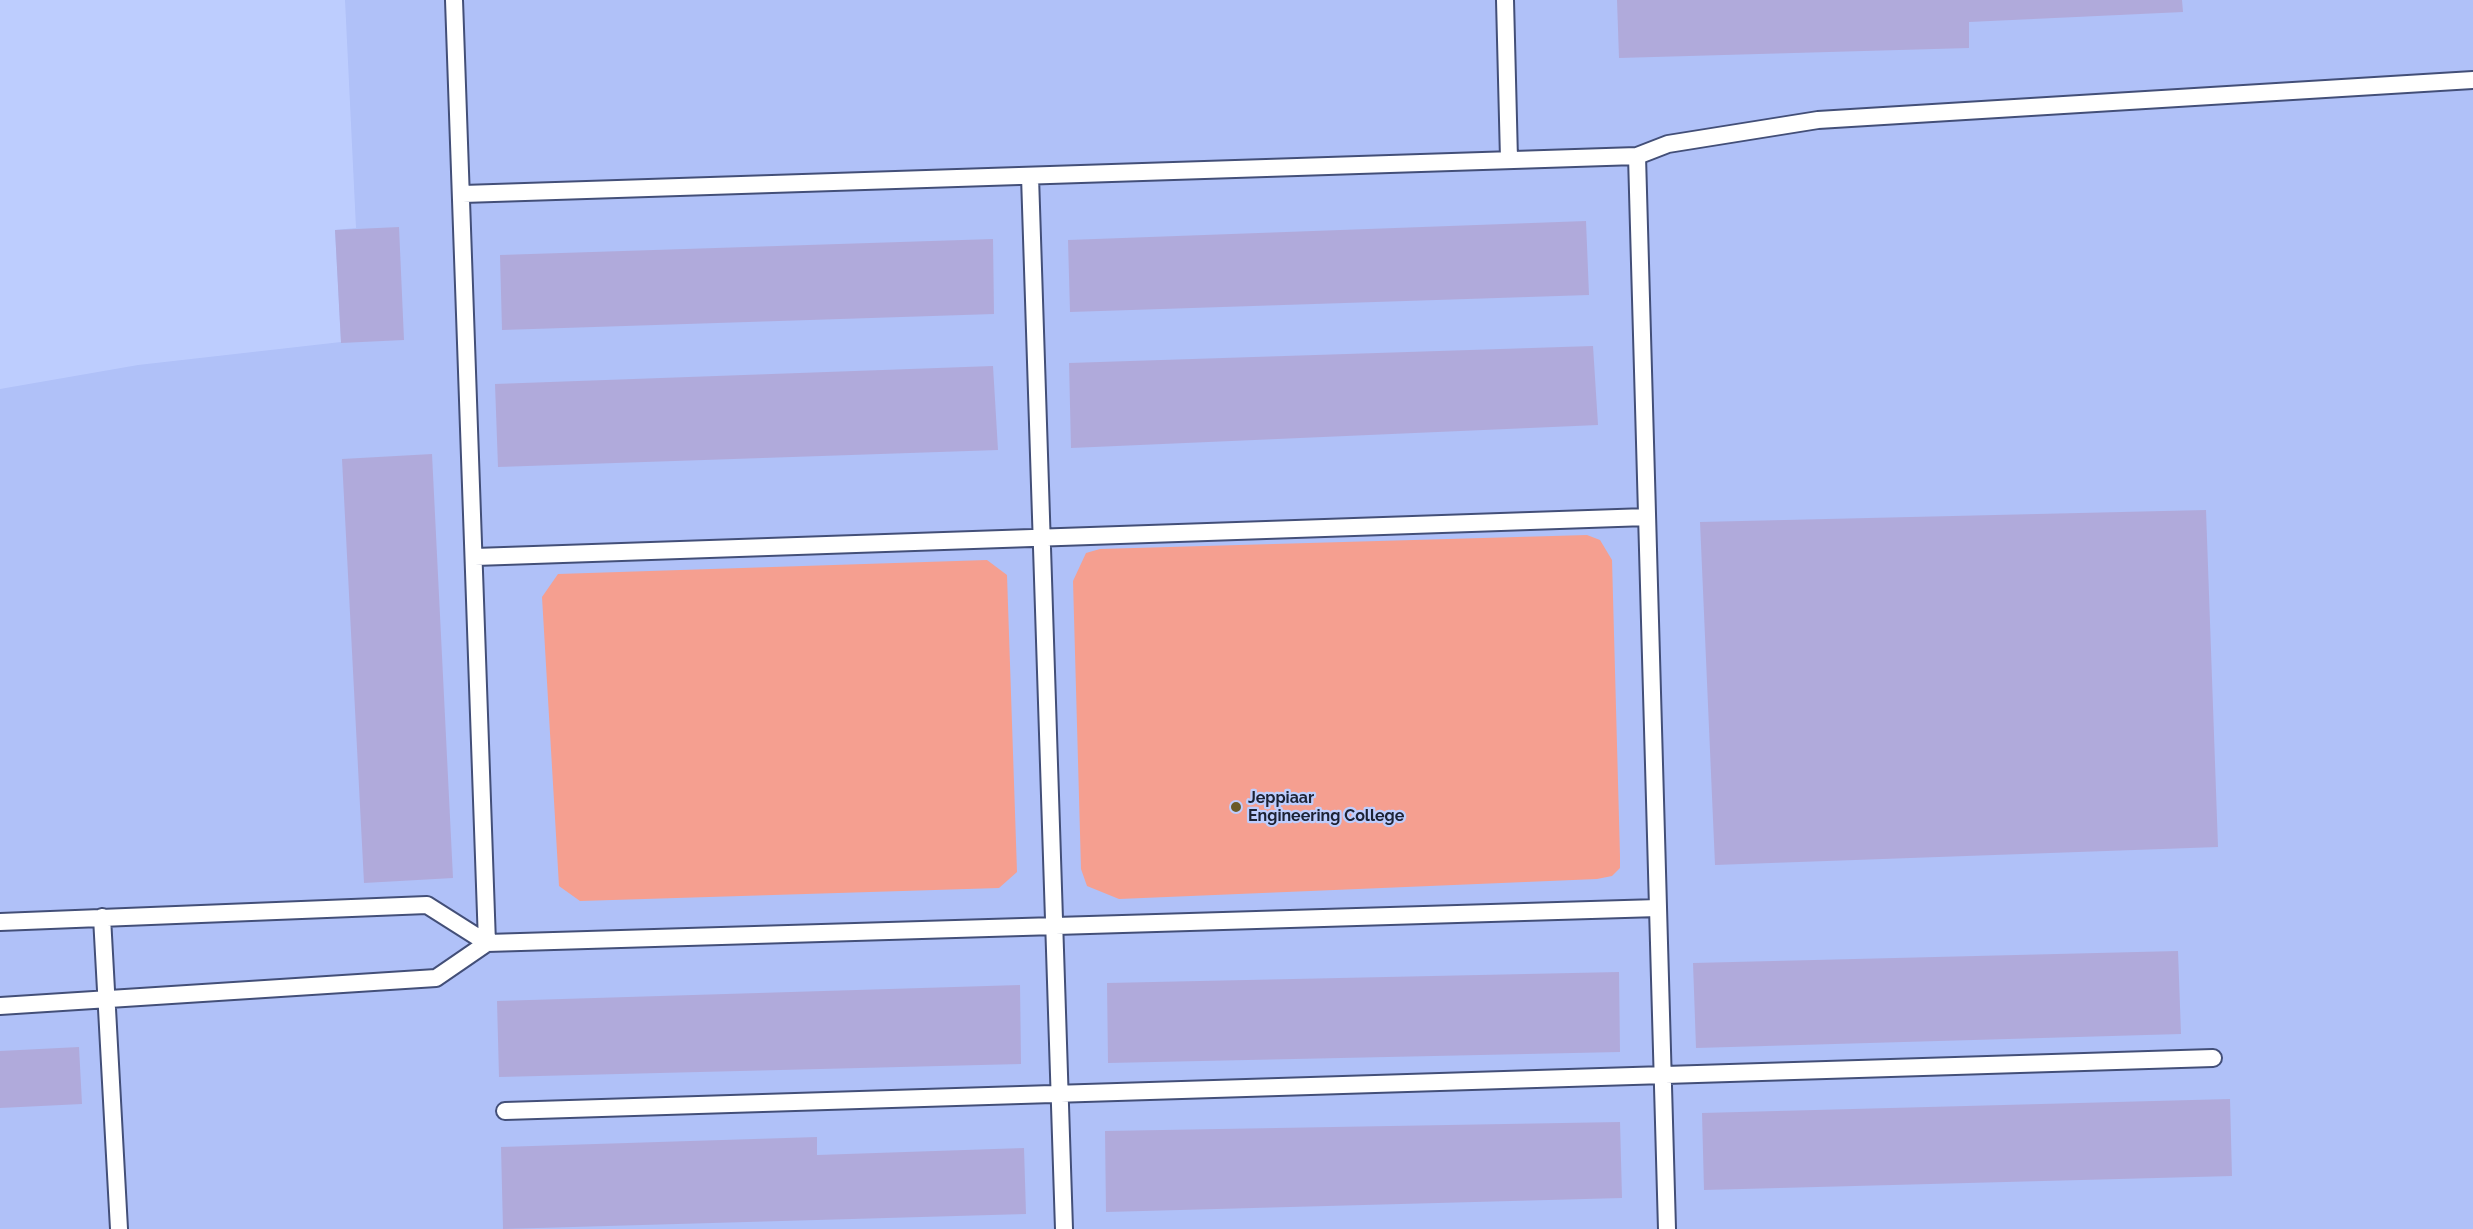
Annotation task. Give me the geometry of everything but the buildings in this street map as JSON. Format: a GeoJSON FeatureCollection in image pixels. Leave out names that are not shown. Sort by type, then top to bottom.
{"type":"FeatureCollection","features":[{"type":"Feature","properties":{"kind":"lane"},"geometry":{"type":"LineString","coordinates":[[454,0],[463,194],[487,943]]}},
{"type":"Feature","properties":{"kind":"lane"},"geometry":{"type":"LineString","coordinates":[[1504,0],[1509,159]]}},
{"type":"Feature","properties":{"kind":"lane"},"geometry":{"type":"LineString","coordinates":[[463,194],[1637,156],[1668,144],[1818,120],[2473,80]]}},
{"type":"Feature","properties":{"kind":"lane"},"geometry":{"type":"LineString","coordinates":[[1637,156],[1667,1229]]}},
{"type":"Feature","properties":{"kind":"lane"},"geometry":{"type":"LineString","coordinates":[[1030,176],[1064,1229]]}},
{"type":"Feature","properties":{"kind":"lane"},"geometry":{"type":"LineString","coordinates":[[475,556],[1647,517]]}},
{"type":"Feature","properties":{"kind":"lane"},"geometry":{"type":"LineString","coordinates":[[0,922],[427,905],[487,943]]}},
{"type":"Feature","properties":{"kind":"lane"},"geometry":{"type":"LineString","coordinates":[[0,1006],[435,978],[487,943],[1658,908]]}},
{"type":"Feature","properties":{"kind":"lane"},"geometry":{"type":"LineString","coordinates":[[102,917],[119,1229]]}},
{"type":"Feature","properties":{"kind":"lane"},"geometry":{"type":"LineString","coordinates":[[505,1111],[2213,1058]]}},
{"type":"Feature","properties":{"kind":"shaded area","name":"Jeppiaar Engineering College"},"geometry":{"type":"Polygon","coordinates":[[[345,0],[2473,0],[2473,1229],[0,1229],[0,389],[138,365],[341,342],[335,230],[356,228],[345,0]]]}},
{"type":"Feature","properties":{"kind":"shaded area"},"geometry":{"type":"Polygon","coordinates":[[[1587,535],[1600,540],[1612,560],[1620,868],[1612,876],[1597,879],[1119,899],[1087,886],[1081,869],[1073,581],[1086,553],[1100,549],[1587,535]]]}},
{"type":"Feature","properties":{"kind":"shaded area"},"geometry":{"type":"Polygon","coordinates":[[[987,560],[1007,575],[1017,872],[999,888],[580,901],[559,886],[542,597],[558,574],[987,560]]]}},
{"type":"Feature","properties":{"kind":"place","name":"Jeppiaar Engineering College"},"geometry":{"type":"Point","coordinates":[1236,807]}}]}
